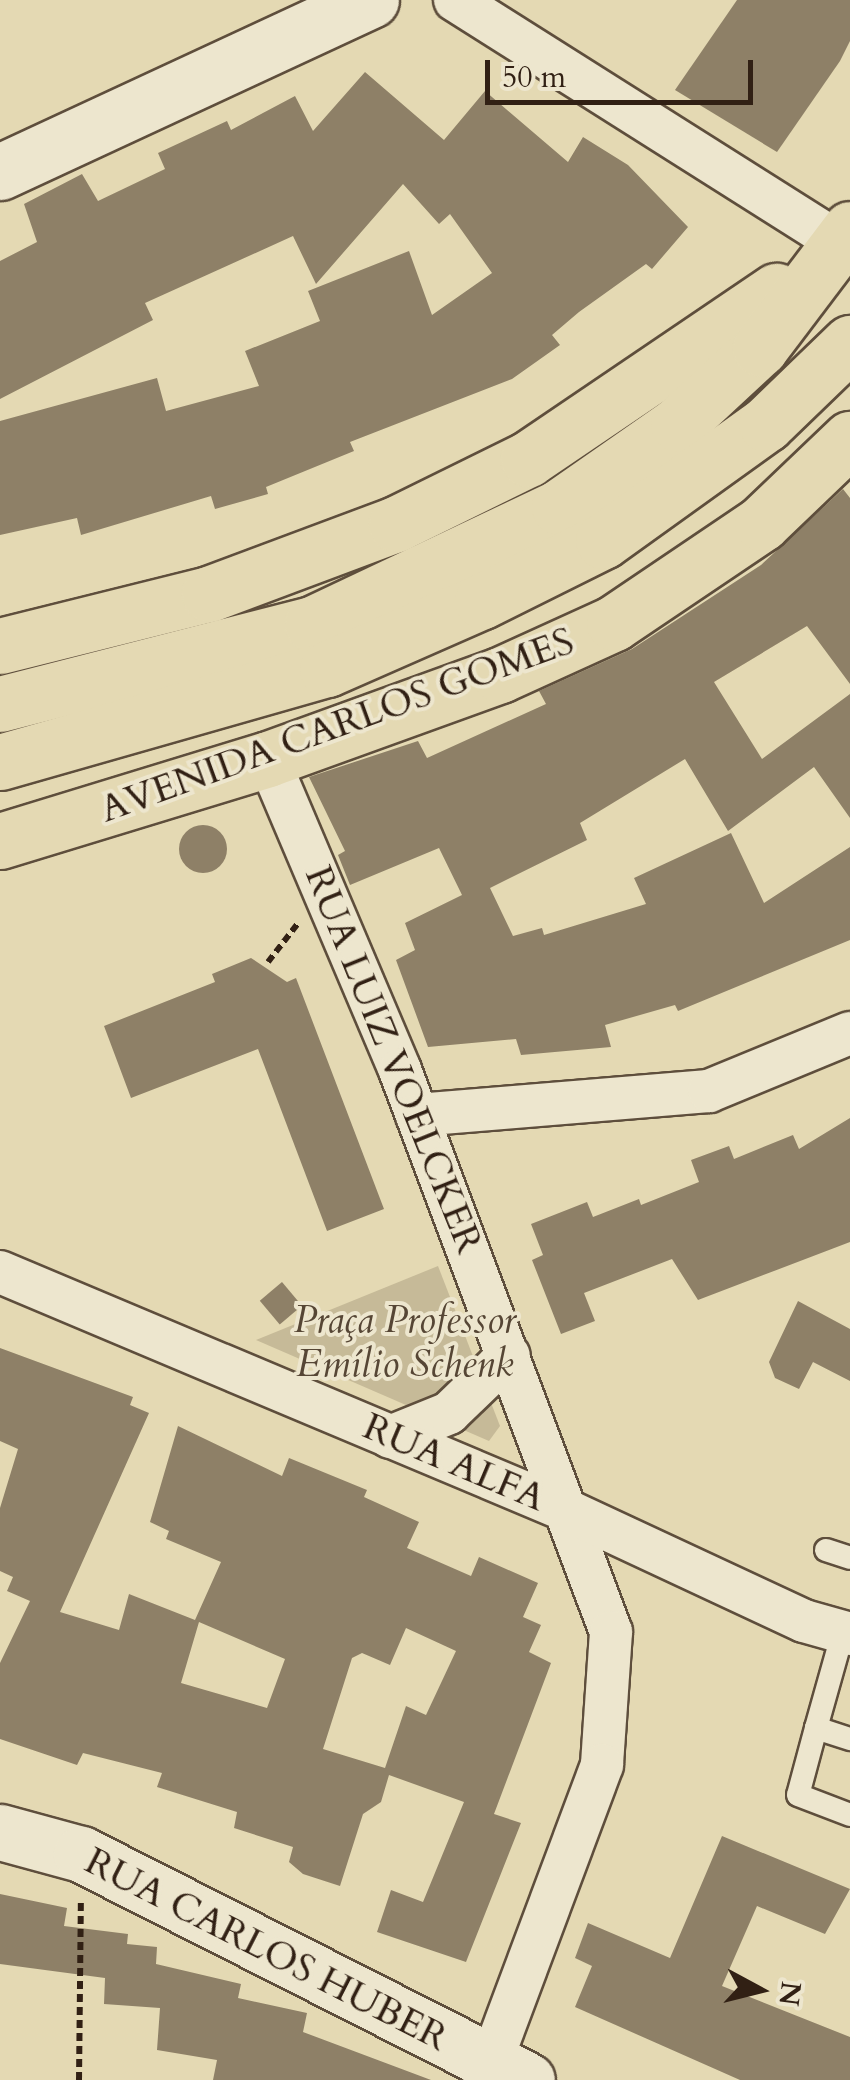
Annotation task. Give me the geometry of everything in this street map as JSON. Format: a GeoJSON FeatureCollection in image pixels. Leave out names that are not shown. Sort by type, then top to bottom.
{"type":"FeatureCollection","features":[{"type":"Feature","properties":{"kind":"main road"},"geometry":{"type":"LineString","coordinates":[[0,172],[371,0]]}},
{"type":"Feature","properties":{"kind":"main road"},"geometry":{"type":"LineString","coordinates":[[0,646],[209,594],[396,524],[528,459],[650,382],[847,244]]}},
{"type":"Feature","properties":{"kind":"main road"},"geometry":{"type":"LineString","coordinates":[[0,704],[312,624],[560,507],[678,424],[760,348],[847,244]]}},
{"type":"Feature","properties":{"kind":"main road","name":"AVENIDA CARLOS GOMES"},"geometry":{"type":"LineString","coordinates":[[0,762],[327,669],[551,567],[603,541],[766,424],[850,343]]}},
{"type":"Feature","properties":{"kind":"main road","name":"AVENIDA CARLOS GOMES"},"geometry":{"type":"LineString","coordinates":[[0,841],[268,759],[500,675],[614,623],[762,523],[850,439]]}},
{"type":"Feature","properties":{"kind":"main road","name":"RUA CARLOS HUBER"},"geometry":{"type":"LineString","coordinates":[[0,1832],[81,1854],[500,2075]]}},
{"type":"Feature","properties":{"kind":"street"},"geometry":{"type":"LineString","coordinates":[[455,0],[847,244]]}},
{"type":"Feature","properties":{"kind":"street","name":"RUA LUIZ VOELCKER"},"geometry":{"type":"LineString","coordinates":[[268,759],[417,1115],[611,1632],[602,1765],[500,2075]]}},
{"type":"Feature","properties":{"kind":"street"},"geometry":{"type":"LineString","coordinates":[[417,1115],[709,1091],[850,1033]]}},
{"type":"Feature","properties":{"kind":"street","name":"RUA ALFA"},"geometry":{"type":"LineString","coordinates":[[0,1272],[847,1633]]}},
{"type":"Feature","properties":{"kind":"street"},"geometry":{"type":"LineString","coordinates":[[390,1436],[450,1413],[509,1355]]}},
{"type":"Feature","properties":{"kind":"street"},"geometry":{"type":"LineString","coordinates":[[477,1473],[520,1461],[533,1419]]}},
{"type":"Feature","properties":{"kind":"lane"},"geometry":{"type":"LineString","coordinates":[[0,716],[312,633],[567,515],[700,421],[847,244]]}},
{"type":"Feature","properties":{"kind":"lane"},"geometry":{"type":"LineString","coordinates":[[826,1550],[850,1558]]}},
{"type":"Feature","properties":{"kind":"lane"},"geometry":{"type":"LineString","coordinates":[[847,1633],[798,1795],[850,1816]]}},
{"type":"Feature","properties":{"kind":"lane"},"geometry":{"type":"LineString","coordinates":[[816,1728],[850,1739]]}},
{"type":"Feature","properties":{"kind":"path"},"geometry":{"type":"LineString","coordinates":[[268,962],[302,917]]}},
{"type":"Feature","properties":{"kind":"path"},"geometry":{"type":"LineString","coordinates":[[79,2080],[81,1887]]}},
{"type":"Feature","properties":{"kind":"green space","name":"Praça Professor Emílio Schenk"},"geometry":{"type":"Polygon","coordinates":[[[438,1266],[500,1426],[489,1441],[256,1340],[438,1266]]]}},
{"type":"Feature","properties":{"kind":"building"},"geometry":{"type":"Polygon","coordinates":[[[737,0],[850,0],[850,41],[777,152],[675,90],[737,0]]]}},
{"type":"Feature","properties":{"kind":"building"},"geometry":{"type":"Polygon","coordinates":[[[365,72],[444,140],[485,91],[568,162],[583,137],[628,165],[688,227],[652,269],[646,264],[579,312],[552,335],[560,345],[512,379],[350,442],[354,451],[266,487],[268,494],[215,509],[211,496],[81,535],[77,518],[0,535],[0,421],[157,378],[166,411],[259,386],[245,351],[320,321],[308,291],[409,251],[432,315],[492,273],[450,214],[439,224],[403,184],[316,284],[293,236],[145,303],[153,320],[0,399],[0,261],[37,242],[24,204],[82,174],[98,201],[165,169],[158,153],[227,121],[231,130],[295,96],[313,131],[365,72]]]}},
{"type":"Feature","properties":{"kind":"building"},"geometry":{"type":"Polygon","coordinates":[[[843,489],[850,498],[850,684],[807,626],[714,682],[762,759],[850,694],[850,818],[814,767],[728,831],[685,759],[580,823],[587,840],[490,888],[513,936],[542,928],[544,935],[646,904],[634,878],[731,833],[764,903],[850,847],[850,940],[678,1011],[675,1005],[605,1025],[611,1047],[521,1055],[516,1039],[428,1047],[396,960],[415,950],[405,923],[462,895],[439,848],[350,885],[338,855],[345,851],[309,777],[418,741],[427,758],[546,704],[539,691],[632,649],[761,565],[843,489]]]}},
{"type":"Feature","properties":{"kind":"building"},"geometry":{"type":"Polygon","coordinates":[[[203,825],[220,832],[227,849],[220,866],[203,873],[186,866],[179,849],[186,832],[203,825]]]}},
{"type":"Feature","properties":{"kind":"building"},"geometry":{"type":"Polygon","coordinates":[[[251,958],[287,982],[296,978],[384,1209],[327,1231],[258,1049],[131,1098],[104,1026],[215,982],[212,974],[251,958]]]}},
{"type":"Feature","properties":{"kind":"building"},"geometry":{"type":"Polygon","coordinates":[[[850,1118],[850,1242],[698,1300],[672,1259],[584,1293],[595,1321],[561,1334],[532,1260],[543,1255],[531,1224],[587,1202],[593,1217],[639,1199],[641,1205],[699,1182],[691,1160],[729,1146],[734,1159],[793,1135],[799,1149],[850,1118]]]}},
{"type":"Feature","properties":{"kind":"building"},"geometry":{"type":"Polygon","coordinates":[[[282,1282],[302,1306],[280,1324],[260,1301],[282,1282]]]}},
{"type":"Feature","properties":{"kind":"building"},"geometry":{"type":"Polygon","coordinates":[[[798,1301],[850,1329],[850,1381],[813,1362],[799,1389],[775,1378],[769,1362],[798,1301]]]}},
{"type":"Feature","properties":{"kind":"building"},"geometry":{"type":"Polygon","coordinates":[[[0,1348],[133,1397],[130,1405],[149,1413],[60,1612],[119,1630],[129,1594],[195,1620],[221,1562],[166,1539],[169,1531],[150,1522],[178,1426],[282,1476],[289,1458],[367,1490],[364,1497],[419,1522],[407,1548],[471,1576],[479,1557],[538,1583],[523,1617],[541,1625],[529,1652],[551,1663],[494,1814],[521,1823],[466,1962],[377,1932],[391,1890],[423,1902],[464,1802],[389,1775],[381,1802],[363,1814],[340,1886],[303,1874],[289,1862],[293,1847],[234,1828],[237,1812],[157,1787],[162,1773],[83,1753],[77,1765],[0,1739],[0,1663],[30,1601],[7,1591],[13,1577],[0,1571],[0,1508],[18,1449],[0,1441],[0,1348]],[[199,1622],[181,1683],[267,1708],[285,1659],[199,1622]],[[406,1628],[390,1665],[362,1653],[352,1658],[323,1749],[385,1768],[406,1706],[426,1715],[456,1651],[406,1628]]]}},
{"type":"Feature","properties":{"kind":"building"},"geometry":{"type":"Polygon","coordinates":[[[722,1836],[850,1889],[825,1934],[757,1906],[722,1986],[850,2037],[850,2080],[740,2080],[575,2007],[592,1966],[575,1958],[588,1923],[670,1958],[722,1836]]]}},
{"type":"Feature","properties":{"kind":"building"},"geometry":{"type":"Polygon","coordinates":[[[0,1894],[67,1908],[64,1926],[128,1934],[127,1944],[157,1947],[156,1964],[241,1984],[238,1998],[307,2013],[303,2032],[431,2080],[213,2080],[217,2060],[157,2050],[160,2008],[104,2004],[105,1978],[0,1964],[0,1894]]]}}]}
